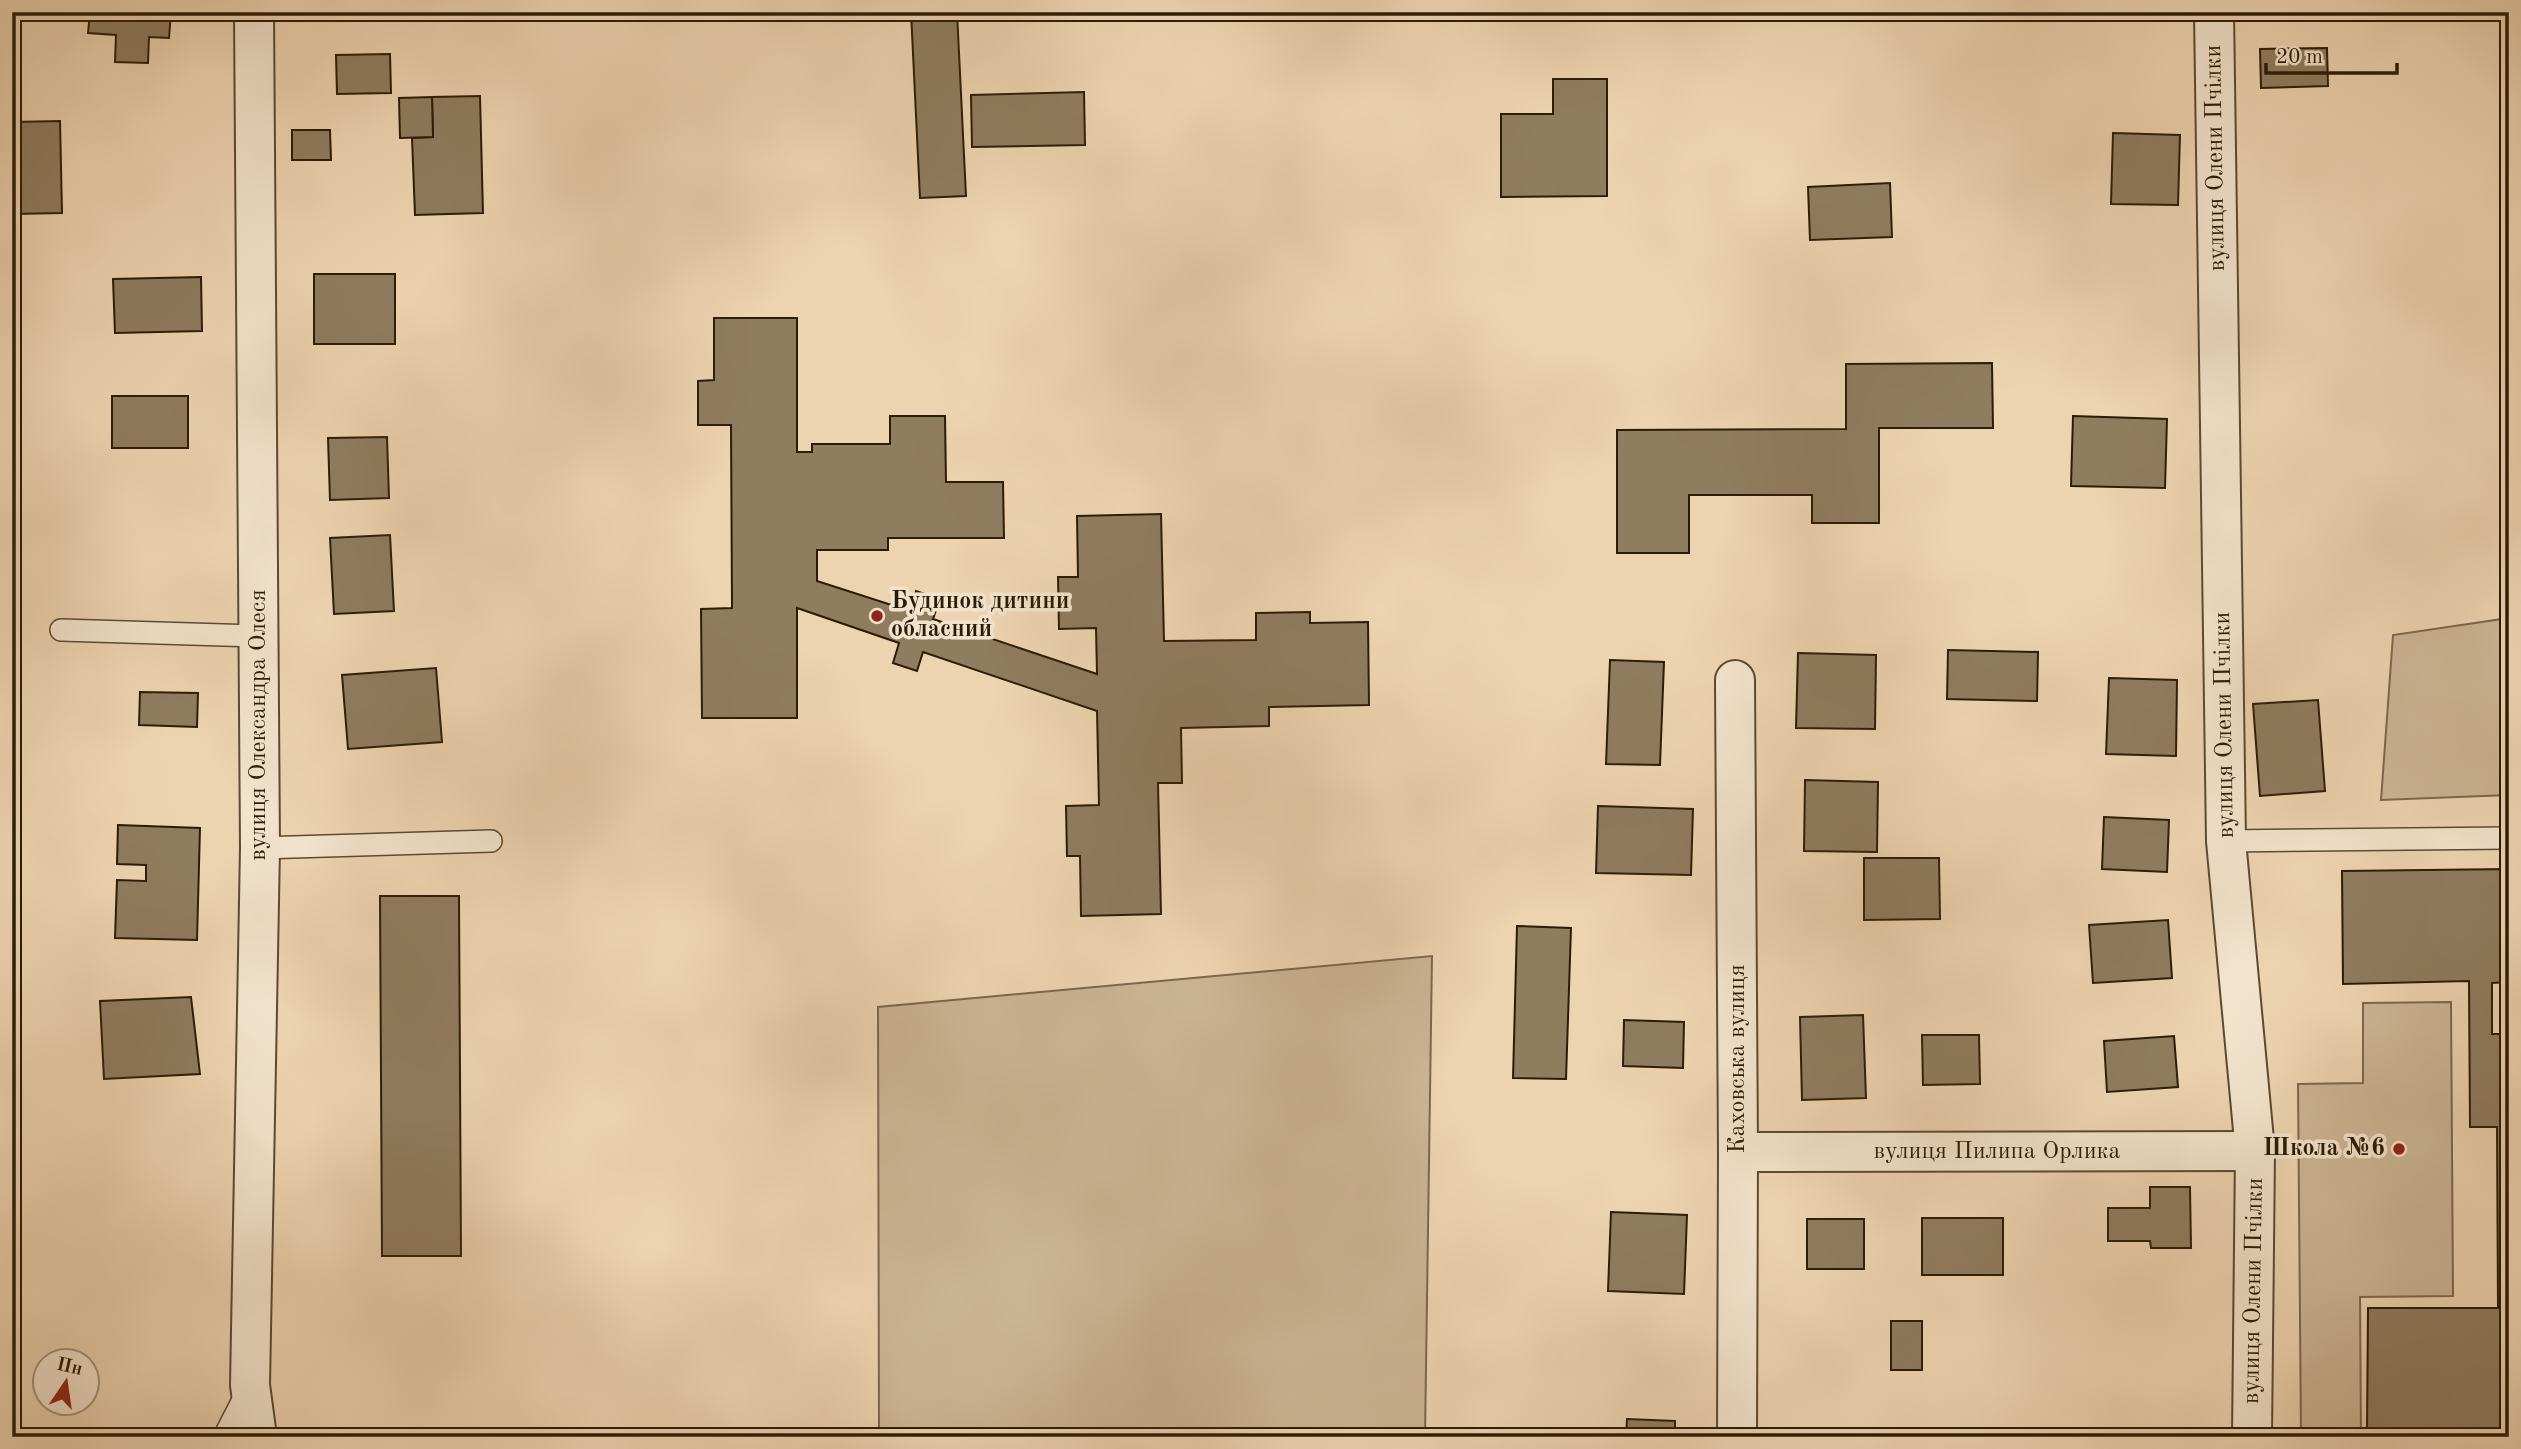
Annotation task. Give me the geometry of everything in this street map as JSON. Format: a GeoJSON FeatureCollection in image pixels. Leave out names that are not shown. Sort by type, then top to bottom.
{"type":"FeatureCollection","features":[{"type":"Feature","properties":{"kind":"street","name":"вулиця Олександра Олеся"},"geometry":{"type":"LineString","coordinates":[[254,12],[260,848],[250,1385],[257,1437]]}},
{"type":"Feature","properties":{"kind":"street","name":"вулиця Олени Пчілки"},"geometry":{"type":"LineString","coordinates":[[2214,12],[2227,841],[2255,1151],[2252,1437]]}},
{"type":"Feature","properties":{"kind":"street","name":"Каховська вулиця"},"geometry":{"type":"LineString","coordinates":[[1735,680],[1737,1437]]}},
{"type":"Feature","properties":{"kind":"street","name":"вулиця Пилипа Орлика"},"geometry":{"type":"LineString","coordinates":[[1738,1152],[2255,1151]]}},
{"type":"Feature","properties":{"kind":"lane"},"geometry":{"type":"LineString","coordinates":[[61,630],[258,636]]}},
{"type":"Feature","properties":{"kind":"lane"},"geometry":{"type":"LineString","coordinates":[[2227,841],[2509,838]]}},
{"type":"Feature","properties":{"kind":"lane"},"geometry":{"type":"LineString","coordinates":[[260,848],[491,841]]}},
{"type":"Feature","properties":{"kind":"lane"},"geometry":{"type":"LineString","coordinates":[[224,1437],[250,1385]]}},
{"type":"Feature","properties":{"kind":"shaded area"},"geometry":{"type":"Polygon","coordinates":[[[2509,618],[2509,795],[2381,800],[2393,635],[2509,618]]]}},
{"type":"Feature","properties":{"kind":"shaded area"},"geometry":{"type":"Polygon","coordinates":[[[1432,956],[1425,1437],[964,1437],[879,1432],[878,1007],[1432,956]]]}},
{"type":"Feature","properties":{"kind":"shaded area"},"geometry":{"type":"Polygon","coordinates":[[[2451,1002],[2453,1296],[2360,1297],[2361,1437],[2301,1437],[2298,1084],[2363,1083],[2363,1003],[2451,1002]]]}},
{"type":"Feature","properties":{"kind":"building"},"geometry":{"type":"Polygon","coordinates":[[[90,12],[171,12],[169,38],[149,37],[148,63],[115,62],[116,35],[88,33],[90,12]]]}},
{"type":"Feature","properties":{"kind":"building"},"geometry":{"type":"Polygon","coordinates":[[[306,12],[370,12],[370,19],[306,17],[306,12]]]}},
{"type":"Feature","properties":{"kind":"building"},"geometry":{"type":"Polygon","coordinates":[[[911,12],[957,12],[966,196],[920,198],[911,12]]]}},
{"type":"Feature","properties":{"kind":"building"},"geometry":{"type":"Polygon","coordinates":[[[1743,12],[1868,12],[1867,19],[1743,15],[1743,12]]]}},
{"type":"Feature","properties":{"kind":"building"},"geometry":{"type":"Polygon","coordinates":[[[2327,48],[2328,86],[2261,88],[2260,49],[2327,48]]]}},
{"type":"Feature","properties":{"kind":"building"},"geometry":{"type":"Polygon","coordinates":[[[390,54],[391,93],[337,94],[336,55],[390,54]]]}},
{"type":"Feature","properties":{"kind":"building"},"geometry":{"type":"Polygon","coordinates":[[[1553,79],[1607,79],[1607,196],[1501,197],[1501,114],[1553,114],[1553,79]]]}},
{"type":"Feature","properties":{"kind":"building"},"geometry":{"type":"Polygon","coordinates":[[[1084,92],[1085,145],[972,147],[971,95],[1084,92]]]}},
{"type":"Feature","properties":{"kind":"building"},"geometry":{"type":"Polygon","coordinates":[[[480,96],[483,213],[415,215],[412,138],[433,137],[432,97],[480,96]]]}},
{"type":"Feature","properties":{"kind":"building"},"geometry":{"type":"Polygon","coordinates":[[[432,97],[433,137],[400,138],[399,98],[432,97]]]}},
{"type":"Feature","properties":{"kind":"building"},"geometry":{"type":"Polygon","coordinates":[[[60,121],[62,213],[12,214],[12,122],[60,121]]]}},
{"type":"Feature","properties":{"kind":"building"},"geometry":{"type":"Polygon","coordinates":[[[292,130],[330,130],[331,160],[292,160],[292,130]]]}},
{"type":"Feature","properties":{"kind":"building"},"geometry":{"type":"Polygon","coordinates":[[[2113,133],[2180,135],[2178,205],[2111,204],[2113,133]]]}},
{"type":"Feature","properties":{"kind":"building"},"geometry":{"type":"Polygon","coordinates":[[[1890,183],[1892,237],[1810,240],[1808,187],[1890,183]]]}},
{"type":"Feature","properties":{"kind":"building"},"geometry":{"type":"Polygon","coordinates":[[[314,274],[395,274],[395,344],[314,344],[314,274]]]}},
{"type":"Feature","properties":{"kind":"building"},"geometry":{"type":"Polygon","coordinates":[[[201,277],[202,331],[115,333],[113,279],[201,277]]]}},
{"type":"Feature","properties":{"kind":"building","name":"Будинок дитини обласний"},"geometry":{"type":"Polygon","coordinates":[[[714,318],[797,318],[797,452],[812,452],[812,444],[890,444],[890,416],[945,416],[946,482],[1003,482],[1004,538],[888,538],[888,550],[817,550],[817,581],[910,611],[916,591],[940,599],[933,619],[1097,674],[1096,628],[1059,629],[1058,577],[1078,577],[1077,516],[1161,514],[1164,641],[1256,640],[1256,613],[1310,612],[1310,623],[1368,622],[1369,705],[1269,707],[1269,726],[1181,728],[1182,783],[1158,783],[1161,914],[1081,916],[1080,856],[1067,856],[1066,806],[1099,805],[1097,711],[923,652],[917,671],[893,663],[899,643],[797,608],[797,718],[702,718],[701,609],[732,608],[731,425],[698,425],[698,381],[714,380],[714,318]]]}},
{"type":"Feature","properties":{"kind":"building"},"geometry":{"type":"Polygon","coordinates":[[[1992,363],[1993,428],[1879,428],[1879,523],[1812,523],[1812,495],[1689,495],[1689,553],[1617,553],[1617,430],[1846,429],[1846,364],[1992,363]]]}},
{"type":"Feature","properties":{"kind":"building"},"geometry":{"type":"Polygon","coordinates":[[[112,396],[188,396],[188,448],[112,448],[112,396]]]}},
{"type":"Feature","properties":{"kind":"building"},"geometry":{"type":"Polygon","coordinates":[[[2073,416],[2167,419],[2165,488],[2071,486],[2073,416]]]}},
{"type":"Feature","properties":{"kind":"building"},"geometry":{"type":"Polygon","coordinates":[[[387,437],[389,498],[330,500],[328,438],[387,437]]]}},
{"type":"Feature","properties":{"kind":"building"},"geometry":{"type":"Polygon","coordinates":[[[390,535],[394,611],[334,614],[330,538],[390,535]]]}},
{"type":"Feature","properties":{"kind":"building"},"geometry":{"type":"Polygon","coordinates":[[[1948,650],[2038,652],[2037,701],[1947,699],[1948,650]]]}},
{"type":"Feature","properties":{"kind":"building"},"geometry":{"type":"Polygon","coordinates":[[[1798,653],[1876,655],[1875,729],[1796,728],[1798,653]]]}},
{"type":"Feature","properties":{"kind":"building"},"geometry":{"type":"Polygon","coordinates":[[[1610,660],[1664,662],[1660,765],[1606,764],[1610,660]]]}},
{"type":"Feature","properties":{"kind":"building"},"geometry":{"type":"Polygon","coordinates":[[[436,668],[442,742],[348,749],[342,675],[436,668]]]}},
{"type":"Feature","properties":{"kind":"building"},"geometry":{"type":"Polygon","coordinates":[[[2109,678],[2177,680],[2176,756],[2106,754],[2109,678]]]}},
{"type":"Feature","properties":{"kind":"building"},"geometry":{"type":"Polygon","coordinates":[[[140,692],[198,693],[197,727],[139,725],[140,692]]]}},
{"type":"Feature","properties":{"kind":"building"},"geometry":{"type":"Polygon","coordinates":[[[2318,700],[2325,791],[2260,796],[2253,704],[2318,700]]]}},
{"type":"Feature","properties":{"kind":"building"},"geometry":{"type":"Polygon","coordinates":[[[1805,780],[1878,782],[1877,852],[1804,851],[1805,780]]]}},
{"type":"Feature","properties":{"kind":"building"},"geometry":{"type":"Polygon","coordinates":[[[1598,806],[1693,809],[1691,875],[1596,873],[1598,806]]]}},
{"type":"Feature","properties":{"kind":"building"},"geometry":{"type":"Polygon","coordinates":[[[2104,817],[2169,820],[2167,872],[2102,869],[2104,817]]]}},
{"type":"Feature","properties":{"kind":"building"},"geometry":{"type":"Polygon","coordinates":[[[118,825],[200,828],[197,940],[115,938],[117,880],[146,881],[146,865],[117,864],[118,825]]]}},
{"type":"Feature","properties":{"kind":"building"},"geometry":{"type":"Polygon","coordinates":[[[1864,858],[1939,858],[1940,919],[1864,920],[1864,858]]]}},
{"type":"Feature","properties":{"kind":"building"},"geometry":{"type":"Polygon","coordinates":[[[2509,869],[2509,982],[2492,983],[2492,1034],[2509,1034],[2509,1437],[2493,1437],[2493,1431],[2367,1433],[2368,1308],[2498,1308],[2497,1127],[2470,1127],[2469,981],[2343,984],[2342,871],[2509,869]]]}},
{"type":"Feature","properties":{"kind":"building"},"geometry":{"type":"Polygon","coordinates":[[[380,896],[459,896],[461,1256],[382,1256],[380,896]]]}},
{"type":"Feature","properties":{"kind":"building"},"geometry":{"type":"Polygon","coordinates":[[[2168,920],[2172,978],[2093,983],[2089,925],[2168,920]]]}},
{"type":"Feature","properties":{"kind":"building"},"geometry":{"type":"Polygon","coordinates":[[[1517,926],[1571,928],[1566,1079],[1513,1078],[1517,926]]]}},
{"type":"Feature","properties":{"kind":"building"},"geometry":{"type":"Polygon","coordinates":[[[191,997],[200,1074],[104,1079],[100,1001],[191,997]]]}},
{"type":"Feature","properties":{"kind":"building"},"geometry":{"type":"Polygon","coordinates":[[[1863,1015],[1866,1098],[1802,1100],[1800,1017],[1863,1015]]]}},
{"type":"Feature","properties":{"kind":"building"},"geometry":{"type":"Polygon","coordinates":[[[1624,1020],[1684,1022],[1683,1068],[1623,1066],[1624,1020]]]}},
{"type":"Feature","properties":{"kind":"building"},"geometry":{"type":"Polygon","coordinates":[[[1922,1035],[1979,1035],[1980,1084],[1923,1085],[1922,1035]]]}},
{"type":"Feature","properties":{"kind":"building"},"geometry":{"type":"Polygon","coordinates":[[[2174,1036],[2178,1087],[2107,1092],[2104,1041],[2174,1036]]]}},
{"type":"Feature","properties":{"kind":"building"},"geometry":{"type":"Polygon","coordinates":[[[2150,1187],[2190,1187],[2191,1248],[2151,1248],[2150,1241],[2108,1241],[2108,1208],[2150,1208],[2150,1187]]]}},
{"type":"Feature","properties":{"kind":"building"},"geometry":{"type":"Polygon","coordinates":[[[1611,1212],[1687,1215],[1684,1294],[1608,1291],[1611,1212]]]}},
{"type":"Feature","properties":{"kind":"building"},"geometry":{"type":"Polygon","coordinates":[[[1922,1218],[2003,1218],[2003,1275],[1922,1275],[1922,1218]]]}},
{"type":"Feature","properties":{"kind":"building"},"geometry":{"type":"Polygon","coordinates":[[[1807,1219],[1864,1219],[1864,1269],[1807,1269],[1807,1219]]]}},
{"type":"Feature","properties":{"kind":"building"},"geometry":{"type":"Polygon","coordinates":[[[1891,1321],[1922,1321],[1922,1370],[1891,1370],[1891,1321]]]}},
{"type":"Feature","properties":{"kind":"building"},"geometry":{"type":"Polygon","coordinates":[[[1627,1419],[1675,1421],[1675,1437],[1626,1437],[1627,1419]]]}},
{"type":"Feature","properties":{"kind":"place","name":"Будинок дитини обласний"},"geometry":{"type":"Point","coordinates":[877,616]}},
{"type":"Feature","properties":{"kind":"place","name":"Школа №6"},"geometry":{"type":"Point","coordinates":[2399,1149]}}]}
